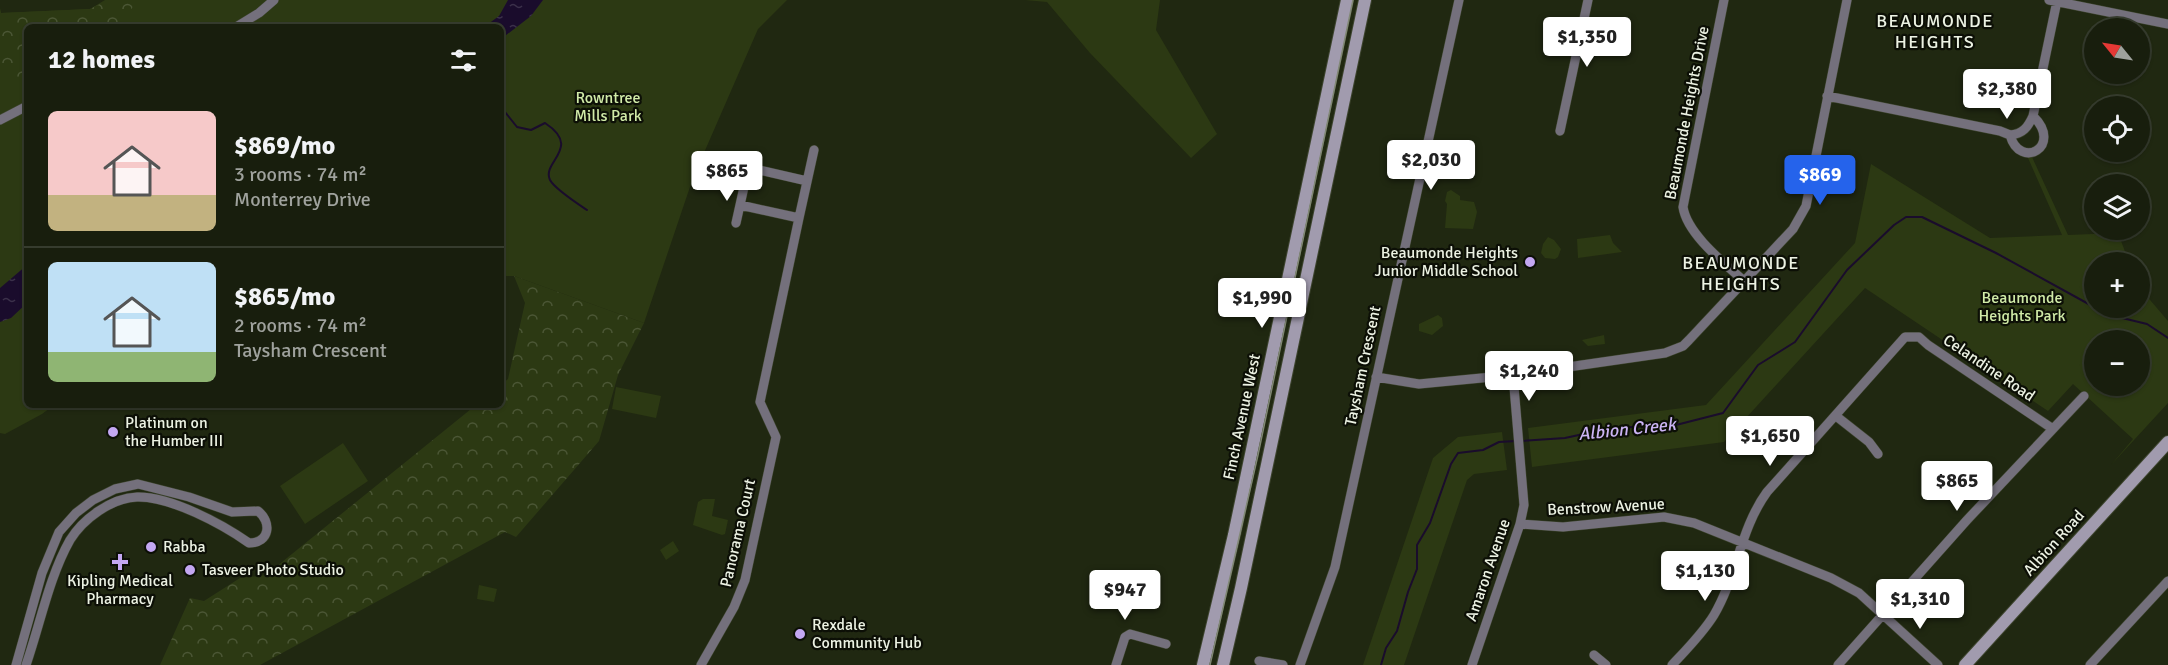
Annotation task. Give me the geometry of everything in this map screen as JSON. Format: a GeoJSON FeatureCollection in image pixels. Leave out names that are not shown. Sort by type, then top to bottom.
{"type":"FeatureCollection","features":[{"type":"Feature","properties":{"kind":"main road","name":"Finch Avenue West"},"geometry":{"type":"LineString","coordinates":[[1203,665],[1234,535],[1347,0]]}},
{"type":"Feature","properties":{"kind":"main road"},"geometry":{"type":"LineString","coordinates":[[1223,665],[1365,0]]}},
{"type":"Feature","properties":{"kind":"main road","name":"Albion Road"},"geometry":{"type":"LineString","coordinates":[[1965,665],[2168,442]]}},
{"type":"Feature","properties":{"kind":"street"},"geometry":{"type":"LineString","coordinates":[[241,24],[274,0]]}},
{"type":"Feature","properties":{"kind":"street","name":"Taysham Crescent"},"geometry":{"type":"LineString","coordinates":[[1300,665],[1335,567],[1459,0]]}},
{"type":"Feature","properties":{"kind":"street"},"geometry":{"type":"LineString","coordinates":[[1560,131],[1588,0]]}},
{"type":"Feature","properties":{"kind":"street","name":"Beaumonde Heights Drive"},"geometry":{"type":"LineString","coordinates":[[1724,0],[1683,207],[1684,216],[1692,230],[1744,281]]}},
{"type":"Feature","properties":{"kind":"street"},"geometry":{"type":"LineString","coordinates":[[1376,377],[1419,384],[1513,375],[1665,353],[1684,345],[1793,229],[1806,206],[1847,0]]}},
{"type":"Feature","properties":{"kind":"street"},"geometry":{"type":"LineString","coordinates":[[1827,96],[2010,135],[2018,134],[2029,126],[2033,116],[2053,1],[2168,24]]}},
{"type":"Feature","properties":{"kind":"street"},"geometry":{"type":"LineString","coordinates":[[0,120],[24,108]]}},
{"type":"Feature","properties":{"kind":"street"},"geometry":{"type":"LineString","coordinates":[[2010,135],[2013,146],[2020,152],[2029,153],[2038,150],[2044,142],[2045,132],[2041,123],[2033,116]]}},
{"type":"Feature","properties":{"kind":"street"},"geometry":{"type":"LineString","coordinates":[[740,205],[799,218],[814,150]]}},
{"type":"Feature","properties":{"kind":"street"},"geometry":{"type":"LineString","coordinates":[[750,168],[807,181]]}},
{"type":"Feature","properties":{"kind":"street"},"geometry":{"type":"LineString","coordinates":[[736,223],[744,187]]}},
{"type":"Feature","properties":{"kind":"street","name":"Panorama Court"},"geometry":{"type":"LineString","coordinates":[[701,665],[734,607],[745,580],[776,437],[760,402],[799,218]]}},
{"type":"Feature","properties":{"kind":"street","name":"Celandine Road"},"geometry":{"type":"LineString","coordinates":[[1836,416],[1905,337],[1919,337],[2053,429]]}},
{"type":"Feature","properties":{"kind":"street","name":"Amaron Avenue"},"geometry":{"type":"LineString","coordinates":[[1472,665],[1520,524],[1524,505],[1513,375]]}},
{"type":"Feature","properties":{"kind":"street"},"geometry":{"type":"LineString","coordinates":[[1838,665],[1967,520],[2084,396]]}},
{"type":"Feature","properties":{"kind":"street"},"geometry":{"type":"LineString","coordinates":[[1672,665],[1697,638],[1713,615],[1743,542],[1749,521],[1767,492],[1836,416],[1869,442],[1878,454]]}},
{"type":"Feature","properties":{"kind":"street"},"geometry":{"type":"LineString","coordinates":[[16,665],[42,573],[59,532],[76,513],[93,500],[115,489],[138,484],[232,512],[258,511],[263,515],[268,525],[266,534],[260,540],[249,543],[236,534],[183,508],[158,499],[136,496],[115,503],[86,520],[70,540],[55,577],[26,665]]}},
{"type":"Feature","properties":{"kind":"street","name":"Benstrow Avenue"},"geometry":{"type":"LineString","coordinates":[[1520,524],[1563,526],[1664,517],[1694,523],[1831,578],[1859,593],[1938,665]]}},
{"type":"Feature","properties":{"kind":"street"},"geometry":{"type":"LineString","coordinates":[[42,573],[55,577]]}},
{"type":"Feature","properties":{"kind":"street"},"geometry":{"type":"LineString","coordinates":[[2090,665],[2168,581]]}},
{"type":"Feature","properties":{"kind":"street"},"geometry":{"type":"LineString","coordinates":[[1116,665],[1125,637],[1130,634],[1166,644]]}},
{"type":"Feature","properties":{"kind":"street"},"geometry":{"type":"LineString","coordinates":[[1594,655],[1606,665]]}},
{"type":"Feature","properties":{"kind":"street"},"geometry":{"type":"LineString","coordinates":[[1259,661],[1283,665]]}},
{"type":"Feature","properties":{"kind":"green space","name":"Rowntree Mills Park"},"geometry":{"type":"Polygon","coordinates":[[[105,0],[787,0],[758,29],[693,178],[644,323],[514,276],[504,276],[504,24],[24,24],[24,408],[50,408],[5,434],[0,433],[0,8],[1,13],[90,9],[105,0]]]}},
{"type":"Feature","properties":{"kind":"green space"},"geometry":{"type":"Polygon","coordinates":[[[108,0],[138,0],[120,24],[24,24],[24,79],[16,78],[0,87],[0,10],[1,13],[90,9],[108,0]]]}},
{"type":"Feature","properties":{"kind":"green space"},"geometry":{"type":"Polygon","coordinates":[[[1025,0],[1160,0],[1156,30],[1217,134],[1191,158],[1090,53],[1047,2],[1025,0]]]}},
{"type":"Feature","properties":{"kind":"green space","name":"Beaumonde Heights Park"},"geometry":{"type":"Polygon","coordinates":[[[2032,157],[2068,235],[2084,234],[2084,240],[2121,240],[2125,252],[2084,252],[2084,318],[2150,318],[2150,300],[2168,321],[2168,403],[2111,465],[2133,439],[2086,396],[2150,396],[2150,330],[2084,330],[2084,394],[2073,384],[2048,411],[1865,288],[1724,442],[1532,467],[1528,428],[1706,405],[1855,243],[1871,164],[1990,238],[2062,235],[2028,158],[2032,157]]]}},
{"type":"Feature","properties":{"kind":"green space"},"geometry":{"type":"Polygon","coordinates":[[[1451,190],[1460,196],[1460,200],[1474,202],[1477,212],[1473,229],[1445,228],[1447,204],[1445,201],[1447,192],[1451,190]]]}},
{"type":"Feature","properties":{"kind":"green space"},"geometry":{"type":"Polygon","coordinates":[[[1610,235],[1613,243],[1622,252],[1578,258],[1577,239],[1610,235]]]}},
{"type":"Feature","properties":{"kind":"green space"},"geometry":{"type":"Polygon","coordinates":[[[1548,237],[1554,240],[1561,249],[1555,259],[1545,258],[1541,253],[1548,237]]]}},
{"type":"Feature","properties":{"kind":"green space"},"geometry":{"type":"Polygon","coordinates":[[[514,276],[644,323],[618,375],[599,441],[516,537],[505,532],[260,665],[160,665],[190,598],[204,601],[240,578],[266,575],[472,408],[504,408],[504,382],[508,379],[525,303],[514,276]]]}},
{"type":"Feature","properties":{"kind":"green space"},"geometry":{"type":"Polygon","coordinates":[[[1438,315],[1442,318],[1443,326],[1432,335],[1419,331],[1419,324],[1438,315]]]}},
{"type":"Feature","properties":{"kind":"green space"},"geometry":{"type":"Polygon","coordinates":[[[1604,335],[1605,344],[1588,346],[1582,340],[1604,335]]]}},
{"type":"Feature","properties":{"kind":"green space"},"geometry":{"type":"Polygon","coordinates":[[[616,387],[661,396],[656,418],[612,409],[616,387]]]}},
{"type":"Feature","properties":{"kind":"green space"},"geometry":{"type":"Polygon","coordinates":[[[1502,432],[1507,470],[1474,474],[1467,480],[1404,665],[1363,665],[1433,458],[1458,437],[1502,432]]]}},
{"type":"Feature","properties":{"kind":"green space"},"geometry":{"type":"Polygon","coordinates":[[[343,443],[368,481],[305,524],[280,486],[343,443]]]}},
{"type":"Feature","properties":{"kind":"green space"},"geometry":{"type":"Polygon","coordinates":[[[703,499],[715,499],[712,516],[728,520],[725,534],[693,525],[698,502],[703,499]]]}},
{"type":"Feature","properties":{"kind":"green space"},"geometry":{"type":"Polygon","coordinates":[[[673,541],[679,551],[666,560],[660,550],[673,541]]]}},
{"type":"Feature","properties":{"kind":"green space"},"geometry":{"type":"Polygon","coordinates":[[[479,585],[497,589],[494,602],[477,599],[479,585]]]}},
{"type":"Feature","properties":{"kind":"water"},"geometry":{"type":"Polygon","coordinates":[[[508,0],[543,0],[531,16],[504,37],[504,24],[488,24],[499,16],[508,0]]]}},
{"type":"Feature","properties":{"kind":"water"},"geometry":{"type":"Polygon","coordinates":[[[24,268],[24,306],[11,318],[0,322],[0,288],[24,268]]]}},
{"type":"Feature","properties":{"kind":"waterway"},"geometry":{"type":"LineString","coordinates":[[504,111],[517,127],[531,130],[545,123],[556,132],[561,140],[561,147],[551,167],[550,180],[587,210]]}},
{"type":"Feature","properties":{"kind":"waterway","name":"Albion Creek"},"geometry":{"type":"LineString","coordinates":[[1522,441],[1565,438],[1611,428],[1676,425],[1723,413],[1758,365],[1795,342],[1847,270],[1894,225],[1906,217],[1922,217],[1996,253],[2084,301]]}},
{"type":"Feature","properties":{"kind":"waterway","name":"Albion Creek"},"geometry":{"type":"LineString","coordinates":[[2122,318],[2147,324],[2168,338]]}},
{"type":"Feature","properties":{"kind":"waterway","name":"Albion Creek"},"geometry":{"type":"LineString","coordinates":[[1381,665],[1386,648],[1397,631],[1417,569],[1417,545],[1430,523],[1451,464],[1458,453],[1483,450],[1499,442],[1516,441]]}},
{"type":"Feature","properties":{"kind":"tram line"},"geometry":{"type":"LineString","coordinates":[[1210,665],[1258,455],[1353,0]]}},
{"type":"Feature","properties":{"kind":"place","name":"Beaumonde Heights Junior Middle School"},"geometry":{"type":"Point","coordinates":[1530,262]}},
{"type":"Feature","properties":{"kind":"place","name":"Platinum on the Humber III"},"geometry":{"type":"Point","coordinates":[113,432]}},
{"type":"Feature","properties":{"kind":"place","name":"Rabba"},"geometry":{"type":"Point","coordinates":[151,547]}},
{"type":"Feature","properties":{"kind":"place","name":"Kipling Medical Pharmacy"},"geometry":{"type":"Point","coordinates":[120,562]}},
{"type":"Feature","properties":{"kind":"place","name":"Tasveer Photo Studio"},"geometry":{"type":"Point","coordinates":[190,570]}},
{"type":"Feature","properties":{"kind":"place","name":"Rexdale Community Hub"},"geometry":{"type":"Point","coordinates":[800,634]}},
{"type":"Feature","properties":{"kind":"district","name":"BEAUMONDE HEIGHTS"},"geometry":{"type":"Point","coordinates":[1935,31]}},
{"type":"Feature","properties":{"kind":"district","name":"BEAUMONDE HEIGHTS"},"geometry":{"type":"Point","coordinates":[1741,273]}}]}
